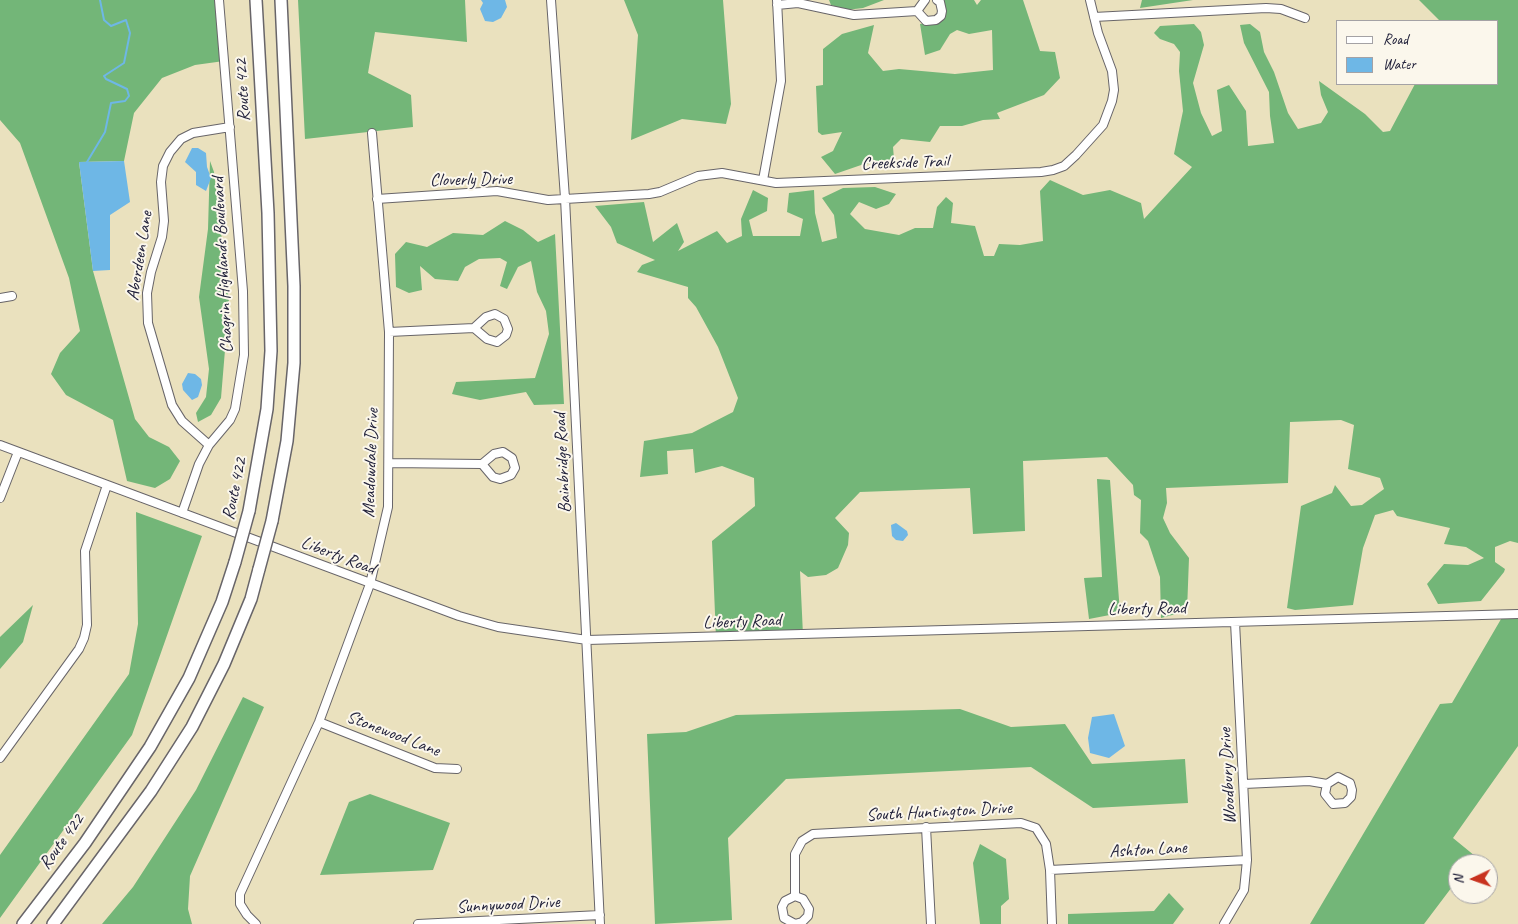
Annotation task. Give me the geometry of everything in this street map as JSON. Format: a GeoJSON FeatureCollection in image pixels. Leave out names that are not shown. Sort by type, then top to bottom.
{"type":"FeatureCollection","features":[{"type":"Feature","properties":{"kind":"highway","name":"Route 422"},"geometry":{"type":"LineString","coordinates":[[23,924],[85,843],[150,747],[189,678],[222,602],[249,511],[267,409],[271,351],[268,214],[256,0]]}},
{"type":"Feature","properties":{"kind":"highway"},"geometry":{"type":"LineString","coordinates":[[53,924],[152,791],[192,727],[224,664],[251,599],[272,521],[287,441],[294,363],[294,286],[281,0]]}},
{"type":"Feature","properties":{"kind":"street","name":"Chagrin Highlands Boulevard"},"geometry":{"type":"LineString","coordinates":[[182,513],[199,464],[209,445],[230,420],[235,409],[244,354],[243,291],[219,0]]}},
{"type":"Feature","properties":{"kind":"street","name":"Bainbridge Road"},"geometry":{"type":"LineString","coordinates":[[551,0],[565,198],[588,640],[600,924]]}},
{"type":"Feature","properties":{"kind":"street"},"geometry":{"type":"LineString","coordinates":[[917,11],[925,0]]}},
{"type":"Feature","properties":{"kind":"street"},"geometry":{"type":"LineString","coordinates":[[763,180],[781,81],[777,2],[798,3],[854,15],[917,11],[926,20],[936,20],[941,16],[942,11],[940,2],[936,0]]}},
{"type":"Feature","properties":{"kind":"street","name":"Creekside Trail"},"geometry":{"type":"LineString","coordinates":[[565,198],[655,193],[707,173],[722,173],[776,183],[1041,172],[1064,166],[1103,125],[1114,90],[1112,71],[1090,0]]}},
{"type":"Feature","properties":{"kind":"street"},"geometry":{"type":"LineString","coordinates":[[1094,17],[1266,8],[1281,9],[1305,18]]}},
{"type":"Feature","properties":{"kind":"street","name":"Aberdeen Lane"},"geometry":{"type":"LineString","coordinates":[[209,445],[182,421],[172,405],[148,323],[147,293],[150,272],[162,237],[164,221],[161,182],[163,166],[170,152],[181,139],[193,133],[230,128]]}},
{"type":"Feature","properties":{"kind":"street","name":"Meadowdale Drive"},"geometry":{"type":"LineString","coordinates":[[256,924],[240,904],[240,894],[320,722],[370,584],[388,507],[388,332],[372,133]]}},
{"type":"Feature","properties":{"kind":"street","name":"Cloverly Drive"},"geometry":{"type":"LineString","coordinates":[[377,199],[497,191],[519,193],[536,199],[565,198]]}},
{"type":"Feature","properties":{"kind":"street"},"geometry":{"type":"LineString","coordinates":[[0,298],[12,296]]}},
{"type":"Feature","properties":{"kind":"street"},"geometry":{"type":"LineString","coordinates":[[388,332],[474,328]]}},
{"type":"Feature","properties":{"kind":"street","name":"Liberty Road"},"geometry":{"type":"LineString","coordinates":[[0,445],[370,584],[476,621],[588,640],[1518,614]]}},
{"type":"Feature","properties":{"kind":"street"},"geometry":{"type":"LineString","coordinates":[[0,498],[18,452]]}},
{"type":"Feature","properties":{"kind":"street"},"geometry":{"type":"LineString","coordinates":[[389,463],[482,464]]}},
{"type":"Feature","properties":{"kind":"street"},"geometry":{"type":"LineString","coordinates":[[0,758],[79,649],[84,638],[87,625],[85,551],[107,485]]}},
{"type":"Feature","properties":{"kind":"street","name":"Woodbury Drive"},"geometry":{"type":"LineString","coordinates":[[1224,924],[1244,890],[1247,860],[1235,622]]}},
{"type":"Feature","properties":{"kind":"street","name":"Stonewood Lane"},"geometry":{"type":"LineString","coordinates":[[320,722],[435,768],[457,769]]}},
{"type":"Feature","properties":{"kind":"street"},"geometry":{"type":"LineString","coordinates":[[1244,784],[1309,781],[1326,784]]}},
{"type":"Feature","properties":{"kind":"street","name":"South Huntington Drive"},"geometry":{"type":"LineString","coordinates":[[795,896],[795,854],[802,841],[813,834],[1021,823],[1036,828],[1046,844],[1050,870],[1052,924]]}},
{"type":"Feature","properties":{"kind":"street"},"geometry":{"type":"LineString","coordinates":[[926,827],[931,924]]}},
{"type":"Feature","properties":{"kind":"street","name":"Ashton Lane"},"geometry":{"type":"LineString","coordinates":[[1050,870],[1247,860]]}},
{"type":"Feature","properties":{"kind":"street"},"geometry":{"type":"LineString","coordinates":[[795,896],[803,898],[809,909],[808,916],[802,922],[795,924],[784,918],[782,907],[785,900],[795,896]]}},
{"type":"Feature","properties":{"kind":"street","name":"Sunnywood Drive"},"geometry":{"type":"LineString","coordinates":[[418,924],[600,915]]}},
{"type":"Feature","properties":{"kind":"green space"},"geometry":{"type":"Polygon","coordinates":[[[0,0],[219,0],[224,61],[195,65],[162,78],[134,113],[124,161],[79,162],[93,271],[135,419],[149,437],[169,447],[180,461],[170,479],[155,488],[127,481],[113,420],[66,395],[51,374],[60,353],[80,331],[69,278],[20,143],[0,120],[0,0]]]}},
{"type":"Feature","properties":{"kind":"green space"},"geometry":{"type":"Polygon","coordinates":[[[298,0],[465,0],[467,42],[375,32],[368,73],[411,95],[413,127],[305,139],[298,0]]]}},
{"type":"Feature","properties":{"kind":"green space"},"geometry":{"type":"Polygon","coordinates":[[[624,0],[723,0],[731,104],[726,124],[682,119],[631,140],[638,35],[624,0]]]}},
{"type":"Feature","properties":{"kind":"green space"},"geometry":{"type":"Polygon","coordinates":[[[829,0],[884,0],[863,8],[846,10],[831,5],[829,0]]]}},
{"type":"Feature","properties":{"kind":"green space"},"geometry":{"type":"Polygon","coordinates":[[[941,0],[974,0],[977,5],[981,0],[1023,0],[1040,51],[1055,52],[1060,78],[1044,95],[997,113],[1000,119],[983,120],[962,126],[940,126],[930,142],[901,139],[893,147],[894,159],[864,164],[835,174],[821,157],[833,151],[842,132],[822,135],[818,132],[816,86],[823,85],[823,49],[842,34],[874,25],[868,53],[883,71],[899,69],[955,74],[993,70],[992,30],[969,34],[957,30],[950,34],[940,50],[925,55],[920,24],[943,21],[945,5],[941,0]]]}},
{"type":"Feature","properties":{"kind":"green space"},"geometry":{"type":"Polygon","coordinates":[[[1142,0],[1193,0],[1140,8],[1142,0]]]}},
{"type":"Feature","properties":{"kind":"green space"},"geometry":{"type":"Polygon","coordinates":[[[1419,0],[1518,0],[1518,543],[1510,541],[1495,547],[1495,562],[1505,569],[1481,601],[1438,604],[1427,584],[1444,564],[1468,565],[1484,558],[1466,547],[1444,544],[1450,528],[1397,516],[1393,510],[1375,515],[1363,548],[1353,605],[1295,610],[1287,608],[1301,506],[1332,493],[1335,485],[1351,506],[1362,505],[1384,489],[1380,478],[1348,469],[1354,425],[1341,420],[1290,422],[1288,483],[1166,488],[1167,503],[1163,518],[1170,533],[1189,558],[1187,611],[1161,618],[1160,577],[1148,541],[1140,533],[1141,500],[1134,495],[1133,485],[1107,457],[1023,461],[1025,531],[973,534],[970,488],[860,492],[835,518],[849,533],[848,545],[838,568],[826,575],[808,577],[800,571],[803,635],[716,638],[712,541],[755,506],[754,478],[722,466],[695,473],[693,449],[667,451],[668,474],[640,477],[644,441],[692,433],[733,412],[738,398],[718,347],[696,307],[688,298],[688,287],[637,272],[642,265],[655,260],[617,243],[611,227],[595,206],[644,202],[653,242],[677,223],[684,242],[678,251],[717,231],[727,243],[742,236],[741,219],[753,190],[768,198],[767,211],[749,220],[753,236],[800,236],[803,219],[787,212],[789,193],[814,190],[815,213],[822,242],[837,238],[834,215],[822,198],[843,188],[875,187],[896,194],[889,204],[876,209],[859,202],[850,214],[865,229],[899,235],[915,228],[933,228],[937,207],[946,197],[953,203],[951,223],[975,226],[984,256],[994,256],[999,244],[1020,245],[1043,241],[1040,191],[1050,180],[1083,195],[1110,190],[1141,203],[1144,219],[1192,167],[1174,154],[1183,111],[1179,71],[1180,52],[1174,44],[1160,39],[1154,33],[1160,26],[1194,24],[1201,32],[1204,45],[1193,83],[1201,113],[1212,136],[1222,131],[1217,90],[1229,85],[1246,111],[1248,146],[1274,143],[1269,92],[1244,43],[1240,25],[1250,24],[1260,32],[1264,52],[1274,72],[1288,113],[1298,129],[1321,123],[1328,112],[1321,95],[1319,81],[1365,114],[1383,132],[1390,131],[1414,85],[1498,85],[1498,20],[1439,20],[1419,0]]]}},
{"type":"Feature","properties":{"kind":"green space"},"geometry":{"type":"Polygon","coordinates":[[[210,161],[214,172],[229,302],[221,398],[211,415],[198,422],[196,413],[206,397],[209,369],[199,297],[208,229],[210,161]]]}},
{"type":"Feature","properties":{"kind":"green space"},"geometry":{"type":"Polygon","coordinates":[[[505,221],[523,230],[538,242],[555,234],[564,404],[534,405],[526,392],[480,400],[452,394],[456,382],[535,378],[549,334],[546,311],[537,292],[531,261],[518,267],[507,289],[500,286],[507,262],[500,258],[479,259],[465,267],[458,281],[435,279],[420,266],[422,290],[409,293],[396,287],[395,254],[406,242],[427,247],[453,233],[483,235],[505,221]]]}},
{"type":"Feature","properties":{"kind":"green space"},"geometry":{"type":"Polygon","coordinates":[[[1097,479],[1110,480],[1120,613],[1089,619],[1084,578],[1102,577],[1097,479]]]}},
{"type":"Feature","properties":{"kind":"green space"},"geometry":{"type":"Polygon","coordinates":[[[136,512],[202,536],[132,735],[0,918],[0,855],[129,674],[138,624],[136,512]]]}},
{"type":"Feature","properties":{"kind":"green space"},"geometry":{"type":"Polygon","coordinates":[[[33,605],[23,642],[0,669],[0,637],[33,605]]]}},
{"type":"Feature","properties":{"kind":"green space"},"geometry":{"type":"Polygon","coordinates":[[[1504,614],[1518,614],[1518,746],[1453,838],[1473,854],[1448,854],[1448,892],[1424,924],[1310,924],[1440,704],[1452,703],[1504,614]]]}},
{"type":"Feature","properties":{"kind":"green space"},"geometry":{"type":"Polygon","coordinates":[[[243,697],[264,707],[190,876],[188,909],[192,924],[102,924],[133,887],[196,790],[243,697]]]}},
{"type":"Feature","properties":{"kind":"green space"},"geometry":{"type":"Polygon","coordinates":[[[960,709],[1011,727],[1065,724],[1092,764],[1185,759],[1188,803],[1093,808],[1031,767],[786,779],[728,838],[732,920],[655,924],[647,734],[686,732],[736,715],[960,709]]]}},
{"type":"Feature","properties":{"kind":"green space"},"geometry":{"type":"Polygon","coordinates":[[[370,794],[450,823],[433,870],[320,875],[349,802],[370,794]]]}},
{"type":"Feature","properties":{"kind":"green space"},"geometry":{"type":"Polygon","coordinates":[[[980,844],[1006,859],[1009,899],[1001,906],[1001,924],[980,924],[973,863],[980,844]]]}},
{"type":"Feature","properties":{"kind":"green space"},"geometry":{"type":"Polygon","coordinates":[[[1169,893],[1184,909],[1173,924],[1068,924],[1068,914],[1154,911],[1169,893]]]}},
{"type":"Feature","properties":{"kind":"water"},"geometry":{"type":"Polygon","coordinates":[[[481,0],[505,0],[507,7],[501,18],[493,22],[485,21],[480,9],[483,3],[481,0]]]}},
{"type":"Feature","properties":{"kind":"water"},"geometry":{"type":"Polygon","coordinates":[[[192,148],[198,148],[206,153],[207,167],[211,178],[206,191],[196,185],[196,172],[185,162],[192,148]]]}},
{"type":"Feature","properties":{"kind":"water"},"geometry":{"type":"Polygon","coordinates":[[[124,161],[130,202],[110,215],[110,270],[93,271],[79,162],[124,161]]]}},
{"type":"Feature","properties":{"kind":"water"},"geometry":{"type":"Polygon","coordinates":[[[188,373],[195,374],[201,379],[202,385],[198,397],[192,400],[183,390],[182,384],[188,373]]]}},
{"type":"Feature","properties":{"kind":"water"},"geometry":{"type":"Polygon","coordinates":[[[896,523],[907,531],[908,535],[903,541],[896,540],[892,536],[891,525],[896,523]]]}},
{"type":"Feature","properties":{"kind":"water"},"geometry":{"type":"Polygon","coordinates":[[[1114,714],[1125,746],[1109,758],[1090,753],[1088,738],[1092,717],[1114,714]]]}},
{"type":"Feature","properties":{"kind":"waterway"},"geometry":{"type":"LineString","coordinates":[[87,162],[105,132],[111,103],[125,101],[129,96],[127,89],[106,79],[104,76],[124,63],[130,33],[126,20],[111,26],[104,20],[100,0]]}}]}
